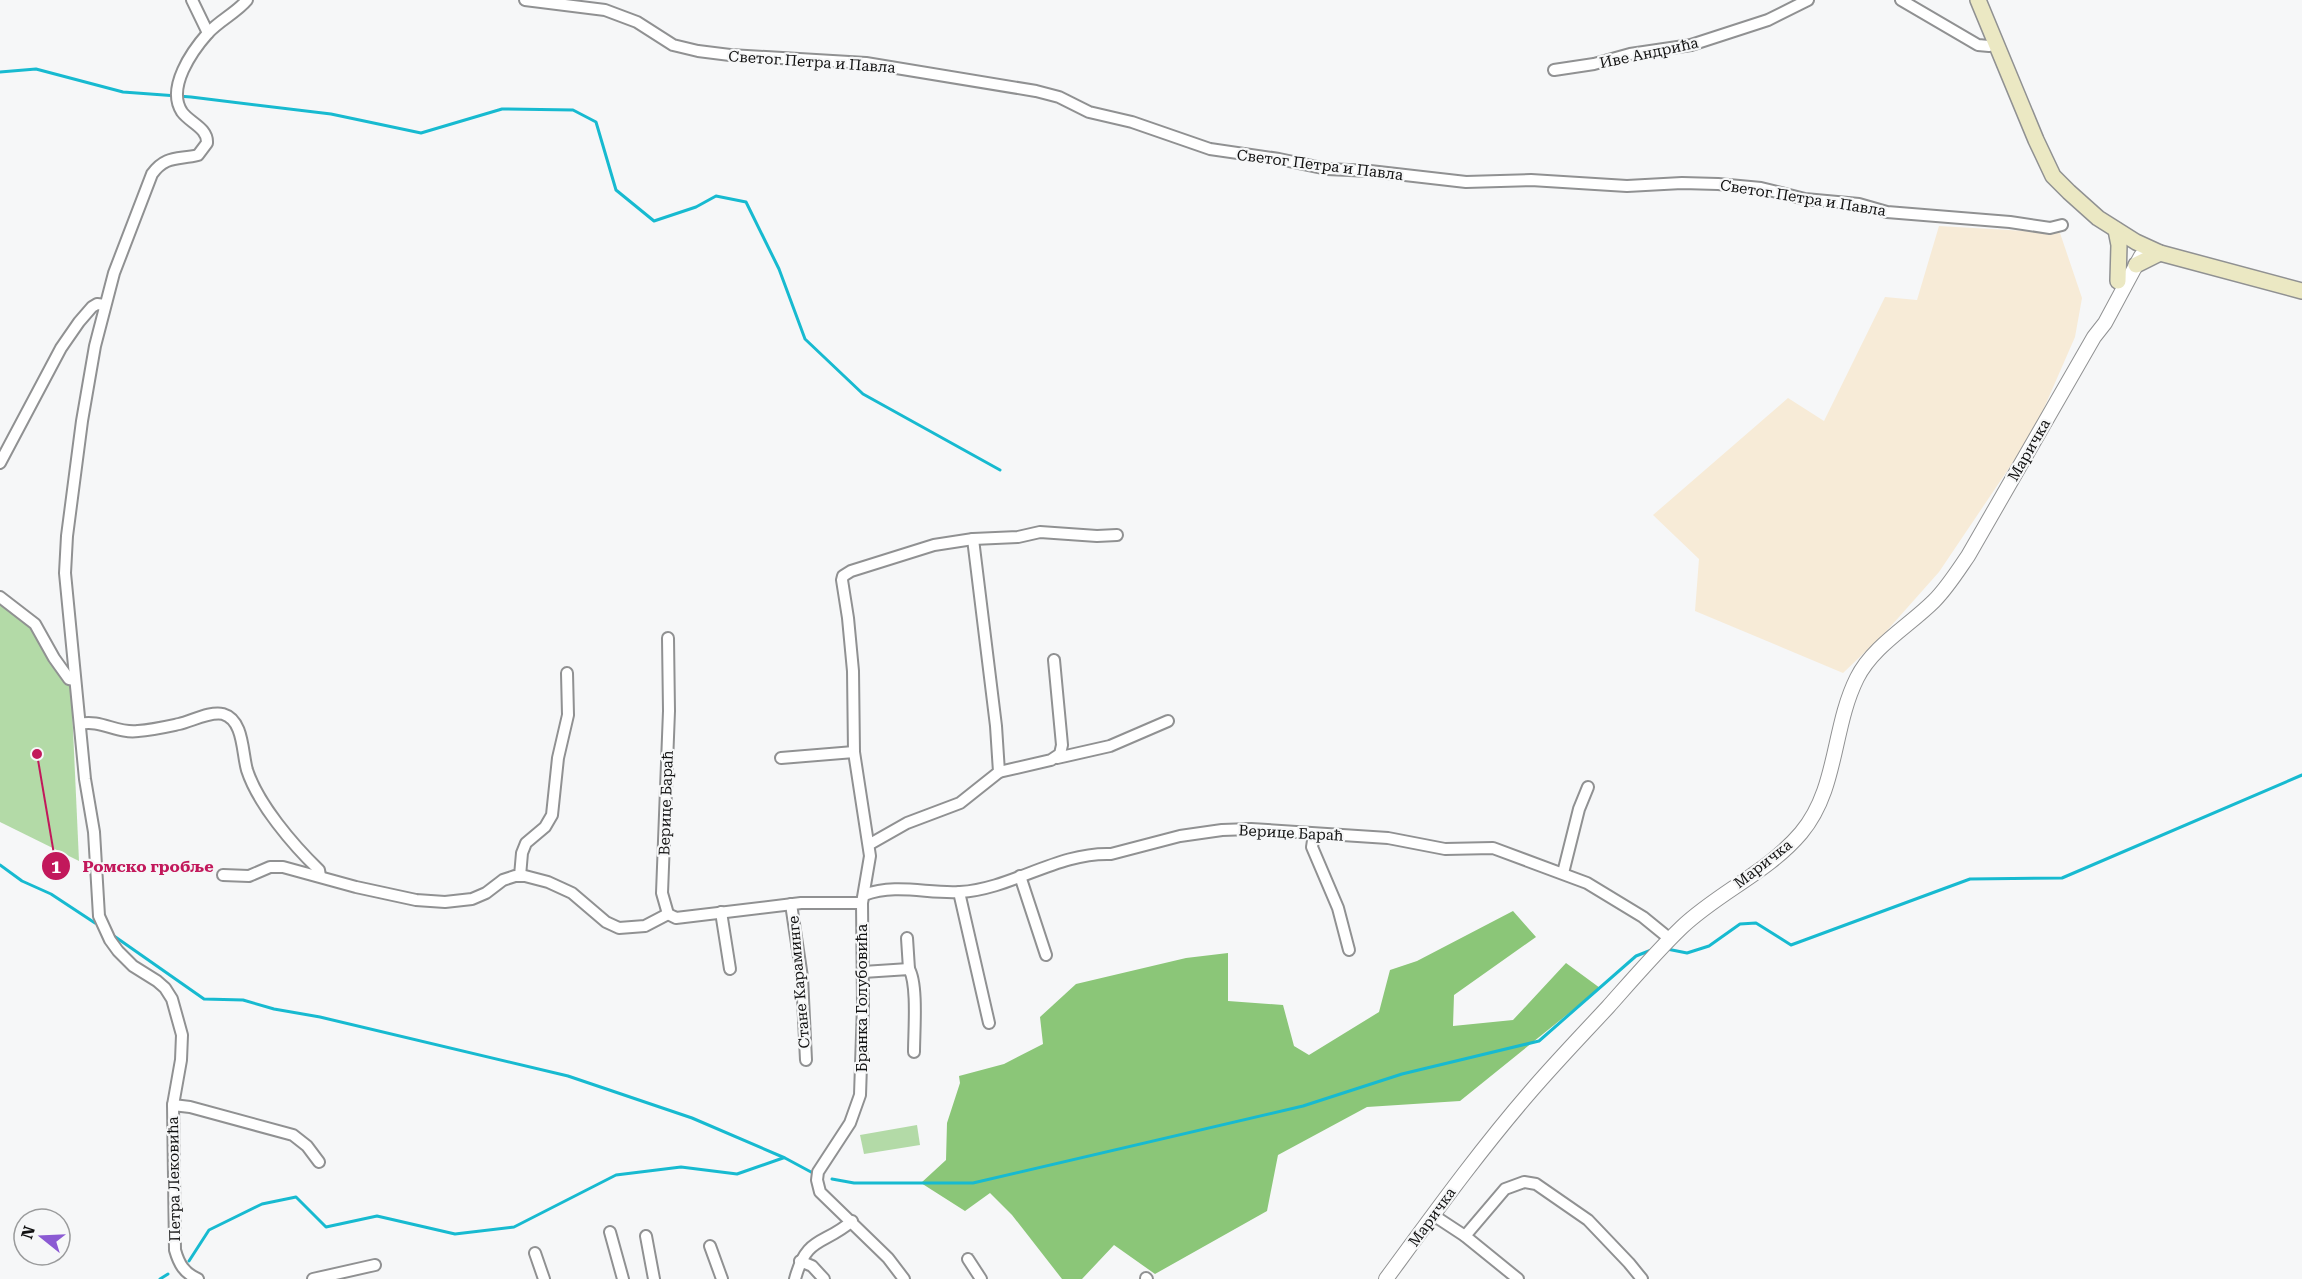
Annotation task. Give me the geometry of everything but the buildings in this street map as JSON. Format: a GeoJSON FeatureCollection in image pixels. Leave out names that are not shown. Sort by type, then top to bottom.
{"type":"FeatureCollection","features":[{"type":"Feature","properties":{"kind":"main road"},"geometry":{"type":"LineString","coordinates":[[1978,0],[2053,176],[2098,218],[2116,230],[2162,247],[2184,261]]}},
{"type":"Feature","properties":{"kind":"main road"},"geometry":{"type":"LineString","coordinates":[[2036,140],[2073,187],[2102,212],[2160,253],[2302,291]]}},
{"type":"Feature","properties":{"kind":"main road"},"geometry":{"type":"LineString","coordinates":[[2116,230],[2120,244],[2118,281]]}},
{"type":"Feature","properties":{"kind":"main road"},"geometry":{"type":"LineString","coordinates":[[2136,265],[2160,253]]}},
{"type":"Feature","properties":{"kind":"street"},"geometry":{"type":"LineString","coordinates":[[192,0],[208,33],[248,0]]}},
{"type":"Feature","properties":{"kind":"street","name":"Светог Петра и Павла"},"geometry":{"type":"LineString","coordinates":[[525,0],[605,10],[637,22],[673,45],[698,51],[730,56],[856,62],[1036,91],[1059,97],[1089,112],[1144,126],[1210,149],[1317,167],[1467,182],[1531,180],[1627,186],[1718,184],[1761,188],[1816,200],[1859,204],[1887,212],[1983,219],[2050,228],[2062,225]]}},
{"type":"Feature","properties":{"kind":"street","name":"Иве Андрића"},"geometry":{"type":"LineString","coordinates":[[1554,70],[1704,42],[1782,14],[1808,0]]}},
{"type":"Feature","properties":{"kind":"street"},"geometry":{"type":"LineString","coordinates":[[1901,0],[1978,45],[1996,44]]}},
{"type":"Feature","properties":{"kind":"street","name":"Петра Лековића"},"geometry":{"type":"LineString","coordinates":[[198,1279],[191,1276],[180,1265],[175,1250],[173,1105],[182,1046],[179,1020],[172,999],[165,988],[158,981],[133,966],[118,951],[105,931],[97,906],[94,832],[75,680],[65,556],[82,421],[95,346],[122,249],[152,174],[161,163],[167,160],[198,155],[207,143],[206,134],[183,113],[177,94],[185,68],[208,33]]}},
{"type":"Feature","properties":{"kind":"street","name":"Маричка"},"geometry":{"type":"LineString","coordinates":[[1386,1279],[1464,1173],[1531,1090],[1668,941],[1706,907],[1776,858],[1808,823],[1820,802],[1857,677],[1870,658],[1948,586],[1968,556],[2094,337],[2105,323],[2136,265],[2142,241]]}},
{"type":"Feature","properties":{"kind":"street","name":"Маричка"},"geometry":{"type":"LineString","coordinates":[[2094,337],[2097,319],[2142,241]]}},
{"type":"Feature","properties":{"kind":"street"},"geometry":{"type":"LineString","coordinates":[[0,463],[69,335],[92,307],[97,304],[105,305]]}},
{"type":"Feature","properties":{"kind":"street"},"geometry":{"type":"LineString","coordinates":[[999,772],[996,726],[973,539],[1018,537],[1040,532],[1117,535]]}},
{"type":"Feature","properties":{"kind":"street","name":"Бранка Голубовића"},"geometry":{"type":"LineString","coordinates":[[904,1279],[888,1258],[820,1192],[817,1180],[821,1164],[850,1123],[860,1095],[863,899],[869,868],[870,844],[859,792],[854,752],[853,671],[848,618],[841,586],[842,578],[851,571],[934,545],[973,539]]}},
{"type":"Feature","properties":{"kind":"street"},"geometry":{"type":"LineString","coordinates":[[0,597],[35,624],[69,679],[75,680]]}},
{"type":"Feature","properties":{"kind":"street","name":"Верице Бараћ"},"geometry":{"type":"LineString","coordinates":[[668,638],[669,711],[662,893],[669,914],[676,918],[791,904],[863,899],[885,889],[959,892],[994,885],[1064,860],[1111,854],[1193,834],[1251,829],[1388,838],[1444,849],[1492,848],[1563,873],[1604,892],[1659,928],[1668,941]]}},
{"type":"Feature","properties":{"kind":"street"},"geometry":{"type":"LineString","coordinates":[[1054,660],[1062,745],[1057,758]]}},
{"type":"Feature","properties":{"kind":"street"},"geometry":{"type":"LineString","coordinates":[[520,876],[522,853],[526,843],[545,827],[552,815],[558,758],[568,715],[567,673]]}},
{"type":"Feature","properties":{"kind":"street"},"geometry":{"type":"LineString","coordinates":[[80,724],[97,723],[134,732],[178,724],[216,713],[229,717],[238,729],[247,768],[255,789],[294,843],[319,870],[320,876]]}},
{"type":"Feature","properties":{"kind":"street"},"geometry":{"type":"LineString","coordinates":[[870,844],[907,823],[960,803],[999,772],[1110,746],[1168,721]]}},
{"type":"Feature","properties":{"kind":"street"},"geometry":{"type":"LineString","coordinates":[[781,758],[854,752]]}},
{"type":"Feature","properties":{"kind":"street"},"geometry":{"type":"LineString","coordinates":[[1563,873],[1588,787]]}},
{"type":"Feature","properties":{"kind":"street"},"geometry":{"type":"LineString","coordinates":[[1314,834],[1312,847],[1338,908],[1349,950]]}},
{"type":"Feature","properties":{"kind":"street"},"geometry":{"type":"LineString","coordinates":[[223,875],[249,876],[277,866],[416,900],[445,902],[472,899],[486,893],[503,880],[520,876],[537,878],[565,889],[586,902],[606,922],[619,928],[645,926],[669,914]]}},
{"type":"Feature","properties":{"kind":"street"},"geometry":{"type":"LineString","coordinates":[[1020,876],[1046,955]]}},
{"type":"Feature","properties":{"kind":"street"},"geometry":{"type":"LineString","coordinates":[[959,892],[989,1023]]}},
{"type":"Feature","properties":{"kind":"street","name":"Стане Караминге"},"geometry":{"type":"LineString","coordinates":[[791,904],[802,977],[806,1059]]}},
{"type":"Feature","properties":{"kind":"street"},"geometry":{"type":"LineString","coordinates":[[721,912],[730,969]]}},
{"type":"Feature","properties":{"kind":"street"},"geometry":{"type":"LineString","coordinates":[[907,938],[909,969],[914,977],[915,988],[914,1052]]}},
{"type":"Feature","properties":{"kind":"street"},"geometry":{"type":"LineString","coordinates":[[863,972],[909,969]]}},
{"type":"Feature","properties":{"kind":"street","name":"Петра Лековића"},"geometry":{"type":"LineString","coordinates":[[173,1105],[189,1107],[293,1135],[307,1146],[319,1162]]}},
{"type":"Feature","properties":{"kind":"street"},"geometry":{"type":"LineString","coordinates":[[1465,1236],[1505,1189],[1524,1182],[1536,1184],[1588,1220],[1642,1279]]}},
{"type":"Feature","properties":{"kind":"street"},"geometry":{"type":"LineString","coordinates":[[1433,1215],[1465,1236],[1518,1279]]}},
{"type":"Feature","properties":{"kind":"street"},"geometry":{"type":"LineString","coordinates":[[795,1279],[800,1261],[807,1249],[852,1221]]}},
{"type":"Feature","properties":{"kind":"street"},"geometry":{"type":"LineString","coordinates":[[610,1232],[623,1279]]}},
{"type":"Feature","properties":{"kind":"street"},"geometry":{"type":"LineString","coordinates":[[646,1236],[654,1279]]}},
{"type":"Feature","properties":{"kind":"street"},"geometry":{"type":"LineString","coordinates":[[710,1246],[722,1279]]}},
{"type":"Feature","properties":{"kind":"street"},"geometry":{"type":"LineString","coordinates":[[535,1253],[544,1279]]}},
{"type":"Feature","properties":{"kind":"street"},"geometry":{"type":"LineString","coordinates":[[968,1259],[981,1279]]}},
{"type":"Feature","properties":{"kind":"street"},"geometry":{"type":"LineString","coordinates":[[800,1261],[812,1266],[824,1279]]}},
{"type":"Feature","properties":{"kind":"street"},"geometry":{"type":"LineString","coordinates":[[313,1279],[375,1266]]}},
{"type":"Feature","properties":{"kind":"shaded area"},"geometry":{"type":"Polygon","coordinates":[[[1939,226],[2060,233],[2082,298],[2075,337],[2034,431],[1939,572],[1883,635],[1843,673],[1695,611],[1699,559],[1653,515],[1788,398],[1824,421],[1885,297],[1917,300],[1939,226]]]}},
{"type":"Feature","properties":{"kind":"green space"},"geometry":{"type":"Polygon","coordinates":[[[0,597],[32,620],[71,686],[79,861],[0,822],[0,597]]]}},
{"type":"Feature","properties":{"kind":"green space"},"geometry":{"type":"Polygon","coordinates":[[[1513,911],[1536,937],[1454,995],[1453,1026],[1513,1020],[1566,963],[1600,988],[1460,1101],[1367,1107],[1278,1155],[1267,1211],[1155,1274],[1114,1245],[1082,1279],[1062,1279],[1012,1215],[990,1193],[965,1211],[921,1183],[946,1160],[947,1123],[960,1083],[959,1076],[1004,1064],[1043,1044],[1040,1017],[1076,984],[1186,958],[1228,953],[1228,1001],[1283,1005],[1294,1046],[1309,1055],[1379,1012],[1390,970],[1417,961],[1513,911]]]}},
{"type":"Feature","properties":{"kind":"green space"},"geometry":{"type":"Polygon","coordinates":[[[917,1125],[920,1145],[864,1154],[860,1135],[917,1125]]]}},
{"type":"Feature","properties":{"kind":"waterway"},"geometry":{"type":"LineString","coordinates":[[0,72],[36,69],[123,92],[191,97],[331,114],[421,133],[502,109],[573,110],[596,122],[616,190],[654,221],[696,207],[716,196],[746,202],[779,269],[805,339],[863,394],[1000,470]]}},
{"type":"Feature","properties":{"kind":"waterway"},"geometry":{"type":"LineString","coordinates":[[1667,949],[1687,953],[1709,946],[1740,924],[1756,923],[1791,945],[1970,879],[2062,878],[2302,775]]}},
{"type":"Feature","properties":{"kind":"waterway"},"geometry":{"type":"LineString","coordinates":[[0,865],[22,881],[51,894],[95,923]]}},
{"type":"Feature","properties":{"kind":"waterway"},"geometry":{"type":"LineString","coordinates":[[114,936],[204,999],[243,1000],[568,1076],[692,1118],[785,1158],[811,1172]]}},
{"type":"Feature","properties":{"kind":"waterway"},"geometry":{"type":"LineString","coordinates":[[832,1179],[854,1183],[973,1183],[1303,1106],[1402,1074],[1539,1041],[1636,956],[1654,949]]}},
{"type":"Feature","properties":{"kind":"waterway"},"geometry":{"type":"LineString","coordinates":[[189,1261],[209,1230],[262,1204],[296,1197],[326,1227],[377,1216],[455,1234],[514,1227],[616,1175],[681,1167],[737,1174],[783,1158]]}},
{"type":"Feature","properties":{"kind":"waterway"},"geometry":{"type":"LineString","coordinates":[[160,1279],[168,1274]]}},
{"type":"Feature","properties":{"kind":"place","name":"Ромско гробље"},"geometry":{"type":"Point","coordinates":[37,754]}}]}
